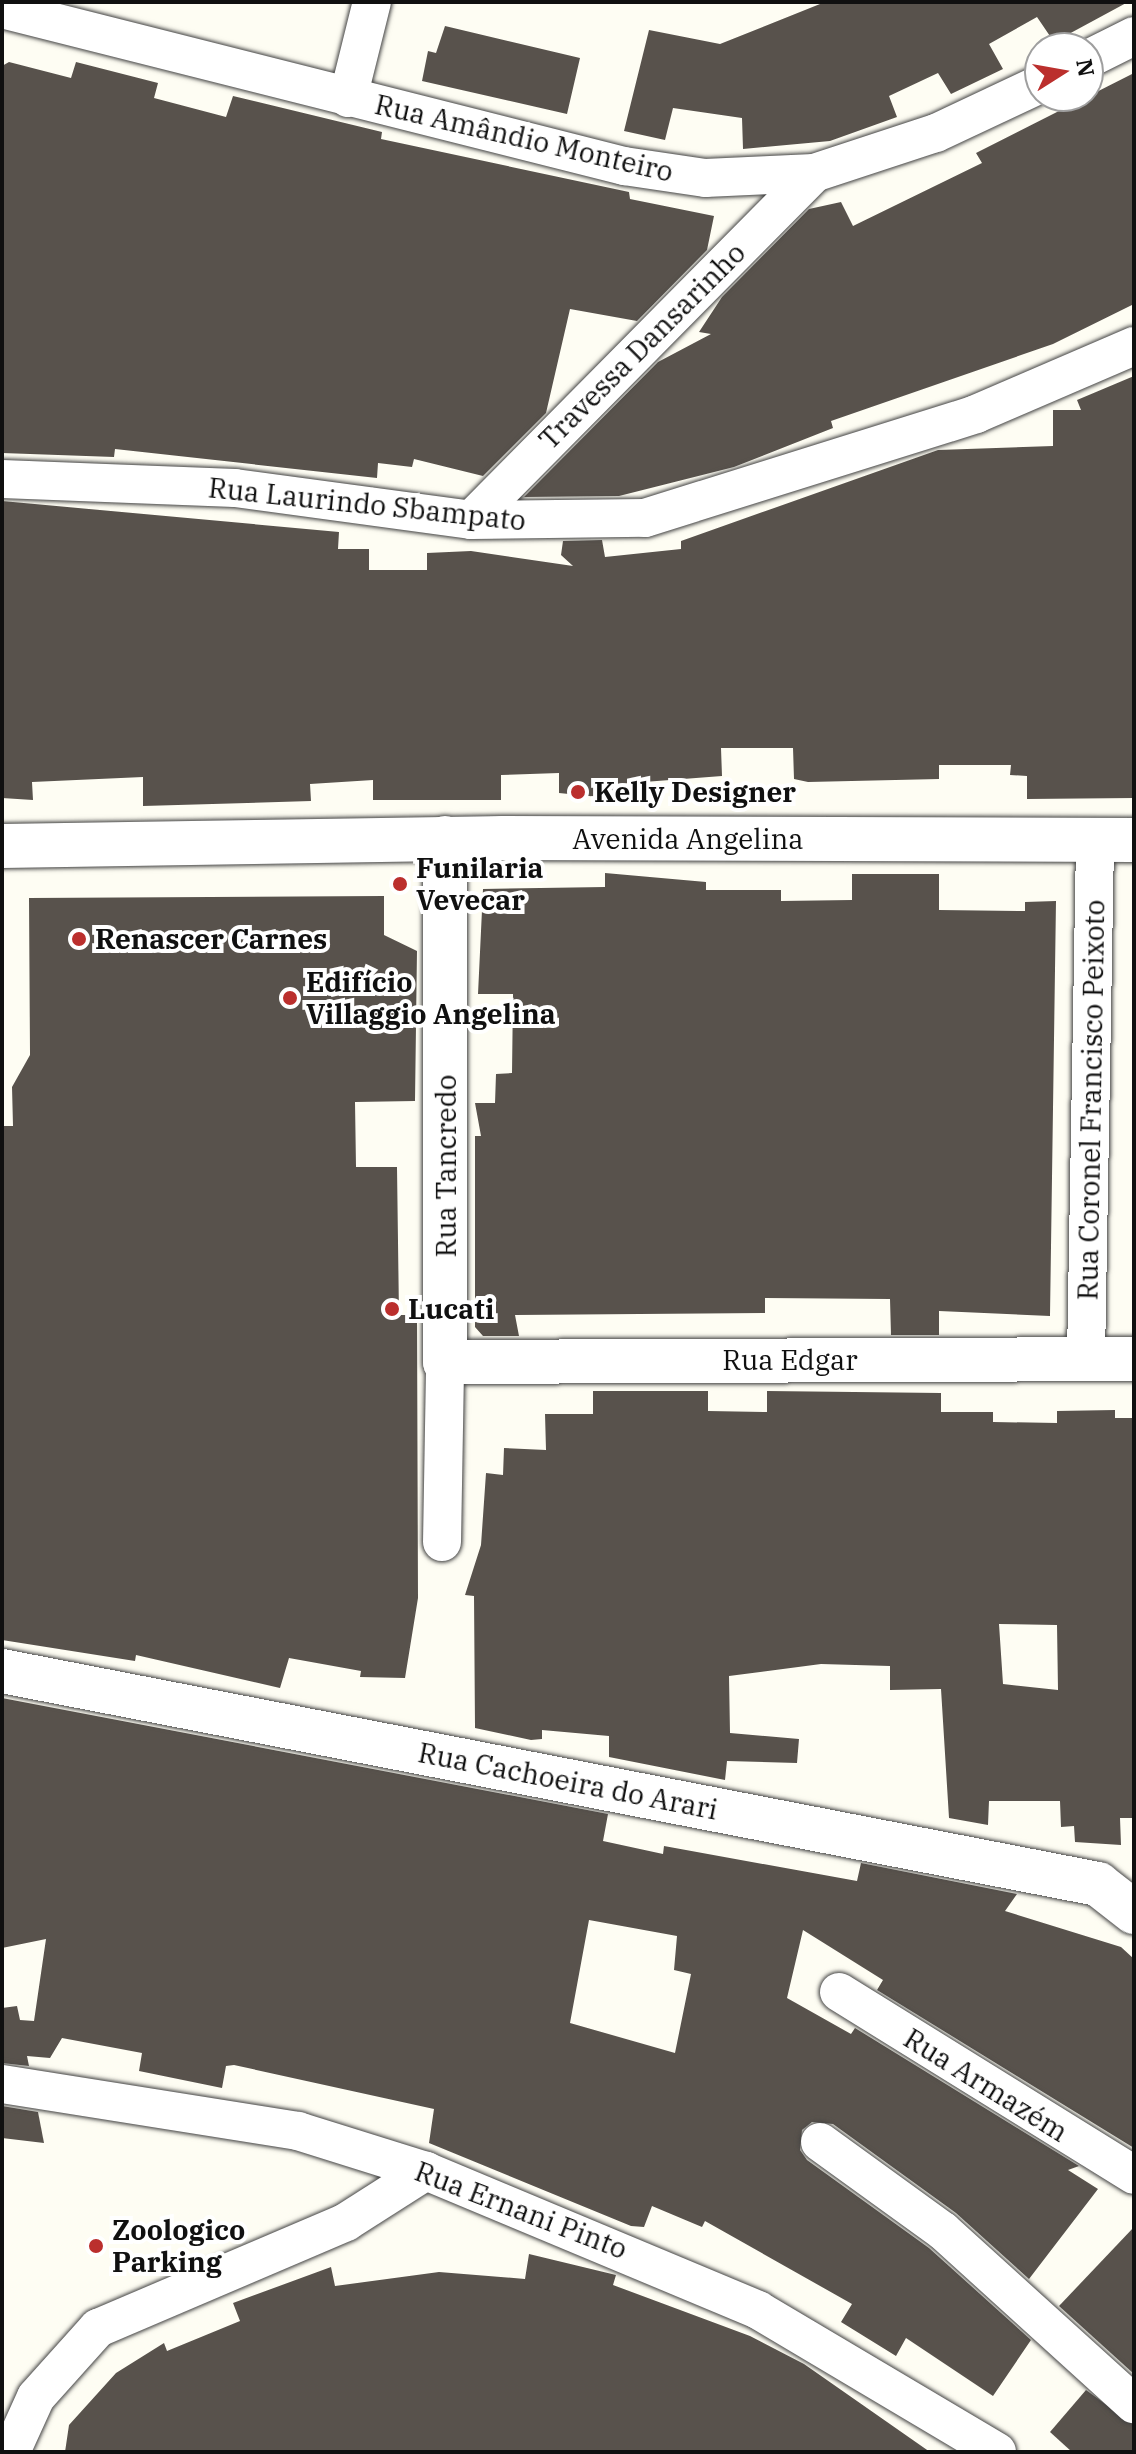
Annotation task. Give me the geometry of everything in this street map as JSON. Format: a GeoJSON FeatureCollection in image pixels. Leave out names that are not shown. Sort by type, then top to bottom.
{"type":"FeatureCollection","features":[{"type":"Feature","properties":{"kind":"street"},"geometry":{"type":"LineString","coordinates":[[348,98],[372,2]]}},
{"type":"Feature","properties":{"kind":"street","name":"Rua Amândio Monteiro"},"geometry":{"type":"LineString","coordinates":[[2,9],[624,166],[705,178],[814,173],[936,133],[1024,92]]}},
{"type":"Feature","properties":{"kind":"street"},"geometry":{"type":"LineString","coordinates":[[1104,51],[1134,36]]}},
{"type":"Feature","properties":{"kind":"street","name":"Travessa Dansarinho"},"geometry":{"type":"LineString","coordinates":[[471,520],[814,173]]}},
{"type":"Feature","properties":{"kind":"street","name":"Rua Laurindo Sbampato"},"geometry":{"type":"LineString","coordinates":[[2,479],[235,488],[471,520],[594,524],[701,504],[976,414],[1134,346]]}},
{"type":"Feature","properties":{"kind":"street","name":"Avenida Angelina"},"geometry":{"type":"LineString","coordinates":[[2,846],[445,838],[1114,841]]}},
{"type":"Feature","properties":{"kind":"street","name":"Rua Tancredo"},"geometry":{"type":"LineString","coordinates":[[442,1542],[445,838]]}},
{"type":"Feature","properties":{"kind":"street","name":"Rua Coronel Francisco Peixoto"},"geometry":{"type":"LineString","coordinates":[[1086,1359],[1114,841]]}},
{"type":"Feature","properties":{"kind":"street","name":"Rua Edgar"},"geometry":{"type":"LineString","coordinates":[[445,1362],[1134,1359]]}},
{"type":"Feature","properties":{"kind":"street","name":"Rua Cachoeira do Arari"},"geometry":{"type":"LineString","coordinates":[[2,1671],[1116,1883]]}},
{"type":"Feature","properties":{"kind":"street"},"geometry":{"type":"LineString","coordinates":[[1116,1883],[1134,1912]]}},
{"type":"Feature","properties":{"kind":"street","name":"Rua Armazém"},"geometry":{"type":"LineString","coordinates":[[839,1992],[1134,2175]]}},
{"type":"Feature","properties":{"kind":"street","name":"Rua Ernani Pinto"},"geometry":{"type":"LineString","coordinates":[[2,2084],[298,2131],[426,2171],[758,2310],[997,2452]]}},
{"type":"Feature","properties":{"kind":"street"},"geometry":{"type":"LineString","coordinates":[[820,2142],[943,2231],[1134,2404]]}},
{"type":"Feature","properties":{"kind":"street"},"geometry":{"type":"LineString","coordinates":[[11,2452],[36,2397],[98,2328],[346,2222],[426,2171]]}},
{"type":"Feature","properties":{"kind":"building"},"geometry":{"type":"Polygon","coordinates":[[[825,2],[1128,2],[1072,32],[1047,32],[1037,17],[989,44],[1003,69],[951,94],[938,73],[889,96],[897,117],[830,141],[743,149],[742,118],[673,108],[665,140],[624,131],[649,30],[720,44],[825,2]]]}},
{"type":"Feature","properties":{"kind":"building"},"geometry":{"type":"Polygon","coordinates":[[[445,26],[580,58],[567,114],[422,81],[428,51],[436,53],[445,26]]]}},
{"type":"Feature","properties":{"kind":"building"},"geometry":{"type":"Polygon","coordinates":[[[9,62],[71,78],[76,62],[158,83],[154,98],[226,117],[233,96],[382,132],[381,139],[629,192],[630,199],[714,216],[707,250],[637,321],[570,309],[546,413],[483,476],[414,459],[412,467],[378,463],[377,478],[115,449],[114,457],[2,453],[2,66],[9,62]]]}},
{"type":"Feature","properties":{"kind":"building"},"geometry":{"type":"Polygon","coordinates":[[[1134,73],[1134,304],[1053,344],[831,421],[833,428],[734,467],[619,496],[524,497],[658,362],[711,334],[699,332],[722,297],[809,209],[841,202],[853,226],[982,163],[976,153],[1057,112],[1104,112],[1104,88],[1134,73]]]}},
{"type":"Feature","properties":{"kind":"building"},"geometry":{"type":"Polygon","coordinates":[[[1134,376],[1134,798],[1027,799],[1027,776],[1010,775],[1011,765],[939,765],[939,779],[808,782],[794,779],[793,748],[721,748],[722,776],[618,784],[619,799],[559,793],[559,773],[501,775],[501,800],[373,800],[373,780],[310,784],[311,801],[143,806],[143,777],[32,782],[33,800],[2,798],[2,501],[339,532],[338,549],[369,549],[369,570],[427,570],[427,553],[471,551],[573,566],[561,555],[563,541],[602,540],[605,557],[681,549],[681,541],[938,450],[1053,446],[1053,410],[1081,410],[1077,400],[1134,376]]]}},
{"type":"Feature","properties":{"kind":"building"},"geometry":{"type":"Polygon","coordinates":[[[605,873],[706,882],[706,890],[781,890],[781,901],[852,900],[852,874],[939,874],[939,910],[1025,911],[1025,902],[1056,901],[1050,1316],[939,1311],[939,1335],[891,1335],[890,1299],[765,1298],[765,1313],[515,1315],[519,1336],[483,1336],[475,1327],[475,1136],[481,1136],[475,1103],[495,1103],[496,1074],[512,1073],[513,994],[478,994],[483,889],[605,887],[605,873]]]}},
{"type":"Feature","properties":{"kind":"building"},"geometry":{"type":"Polygon","coordinates":[[[384,896],[384,935],[417,951],[415,1101],[355,1102],[356,1167],[397,1167],[399,1315],[417,1315],[418,1598],[405,1678],[360,1677],[361,1671],[289,1658],[280,1688],[136,1655],[135,1661],[2,1640],[2,1126],[13,1126],[12,1087],[30,1055],[29,898],[384,896]]]}},
{"type":"Feature","properties":{"kind":"building"},"geometry":{"type":"Polygon","coordinates":[[[593,1391],[708,1391],[708,1411],[767,1412],[767,1391],[941,1393],[941,1412],[993,1412],[993,1422],[1057,1423],[1057,1411],[1115,1410],[1115,1418],[1134,1418],[1134,1818],[1120,1818],[1121,1845],[1075,1842],[1074,1826],[1061,1827],[1060,1801],[989,1801],[988,1825],[949,1818],[941,1689],[890,1690],[890,1666],[821,1664],[729,1676],[730,1733],[799,1739],[797,1763],[727,1761],[725,1780],[609,1757],[609,1736],[542,1730],[542,1739],[531,1740],[475,1728],[474,1596],[465,1595],[481,1545],[486,1473],[503,1475],[504,1448],[546,1450],[545,1414],[593,1414],[593,1391]],[[999,1624],[1003,1684],[1058,1690],[1057,1625],[999,1624]]]}},
{"type":"Feature","properties":{"kind":"building"},"geometry":{"type":"Polygon","coordinates":[[[2,1698],[608,1814],[603,1841],[663,1854],[664,1846],[857,1881],[861,1863],[1017,1894],[1005,1911],[1121,1947],[1134,1959],[1134,2148],[877,1990],[883,1980],[803,1930],[787,1998],[851,2034],[855,2028],[1079,2166],[1068,2170],[1098,2189],[1029,2279],[956,2213],[833,2124],[812,2122],[802,2130],[800,2150],[807,2160],[929,2248],[1031,2340],[993,2396],[906,2338],[896,2356],[841,2322],[852,2304],[705,2221],[702,2227],[652,2206],[644,2227],[631,2226],[429,2143],[434,2109],[234,2065],[226,2066],[222,2088],[139,2071],[142,2053],[62,2038],[50,2058],[27,2056],[29,2066],[2,2063],[2,2008],[17,2006],[20,2020],[34,2021],[46,1939],[2,1948],[2,1698]],[[589,1920],[570,2023],[675,2053],[691,1974],[674,1970],[677,1936],[589,1920]]]}},
{"type":"Feature","properties":{"kind":"building"},"geometry":{"type":"Polygon","coordinates":[[[2,2106],[38,2112],[44,2143],[2,2138],[2,2106]]]}},
{"type":"Feature","properties":{"kind":"building"},"geometry":{"type":"Polygon","coordinates":[[[1134,2227],[1134,2374],[1059,2306],[1134,2227]]]}},
{"type":"Feature","properties":{"kind":"building"},"geometry":{"type":"Polygon","coordinates":[[[529,2254],[616,2275],[613,2285],[750,2336],[804,2364],[930,2452],[65,2452],[69,2425],[116,2373],[164,2343],[167,2351],[240,2321],[233,2303],[331,2267],[335,2286],[439,2272],[525,2279],[529,2254]]]}},
{"type":"Feature","properties":{"kind":"building"},"geometry":{"type":"Polygon","coordinates":[[[1086,2390],[1134,2425],[1134,2452],[1072,2452],[1050,2432],[1086,2390]]]}},
{"type":"Feature","properties":{"kind":"place","name":"Kelly Designer"},"geometry":{"type":"Point","coordinates":[578,792]}},
{"type":"Feature","properties":{"kind":"place","name":"Funilaria Vevecar"},"geometry":{"type":"Point","coordinates":[400,884]}},
{"type":"Feature","properties":{"kind":"place","name":"Renascer Carnes"},"geometry":{"type":"Point","coordinates":[79,939]}},
{"type":"Feature","properties":{"kind":"place","name":"Edifício Villaggio Angelina"},"geometry":{"type":"Point","coordinates":[290,998]}},
{"type":"Feature","properties":{"kind":"place","name":"Lucati"},"geometry":{"type":"Point","coordinates":[392,1309]}},
{"type":"Feature","properties":{"kind":"place","name":"Zoologico Parking"},"geometry":{"type":"Point","coordinates":[96,2246]}}]}
